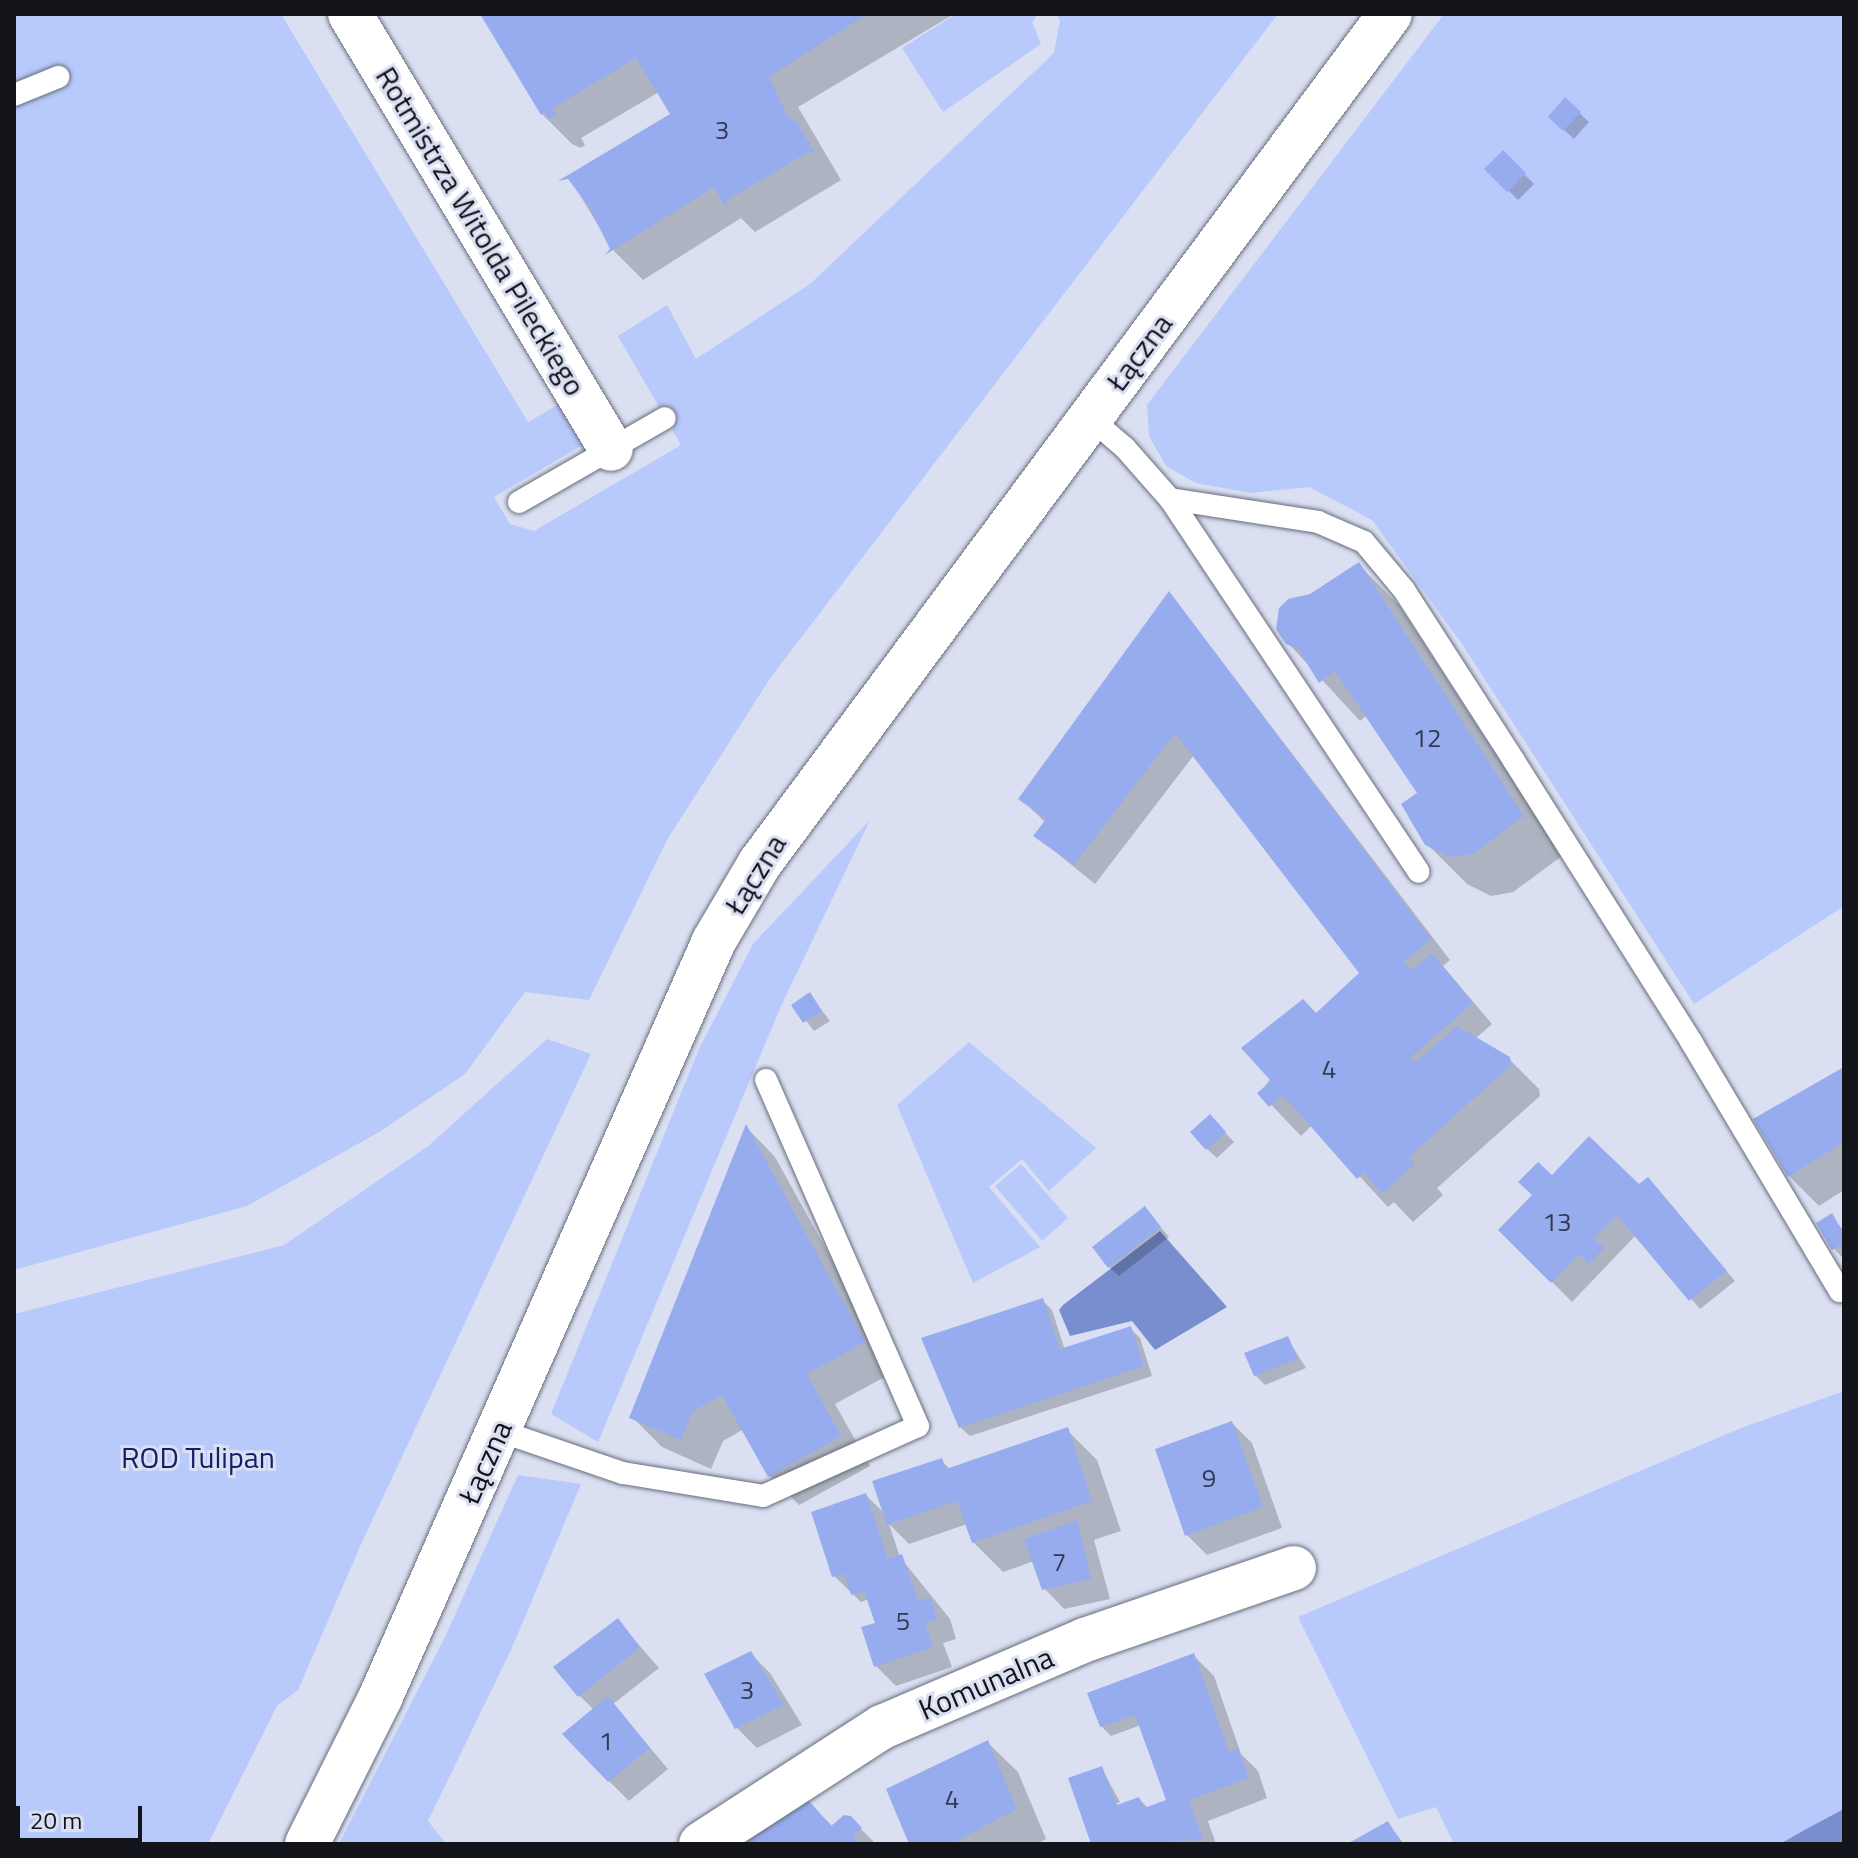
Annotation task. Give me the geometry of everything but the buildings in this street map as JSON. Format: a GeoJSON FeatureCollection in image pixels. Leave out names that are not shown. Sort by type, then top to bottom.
{"type":"FeatureCollection","features":[{"type":"Feature","properties":{"kind":"main road","name":"Rotmistrza Witolda Pileckiego"},"geometry":{"type":"LineString","coordinates":[[350,14],[611,449]]}},
{"type":"Feature","properties":{"kind":"main road","name":"Łączna"},"geometry":{"type":"LineString","coordinates":[[307,1844],[374,1710],[500,1431],[714,941],[813,785],[1390,14]]}},
{"type":"Feature","properties":{"kind":"main road","name":"Komunalna"},"geometry":{"type":"LineString","coordinates":[[701,1844],[882,1727],[1085,1640],[1294,1568]]}},
{"type":"Feature","properties":{"kind":"lane"},"geometry":{"type":"LineString","coordinates":[[14,95],[58,77]]}},
{"type":"Feature","properties":{"kind":"lane"},"geometry":{"type":"LineString","coordinates":[[519,502],[665,418]]}},
{"type":"Feature","properties":{"kind":"lane"},"geometry":{"type":"LineString","coordinates":[[1090,418],[1170,499],[1419,872]]}},
{"type":"Feature","properties":{"kind":"lane"},"geometry":{"type":"LineString","coordinates":[[1170,499],[1318,522],[1364,542],[1404,590],[1514,761],[1840,1291]]}},
{"type":"Feature","properties":{"kind":"lane"},"geometry":{"type":"LineString","coordinates":[[500,1431],[623,1473],[763,1496],[918,1426],[766,1080]]}},
{"type":"Feature","properties":{"kind":"green space"},"geometry":{"type":"Polygon","coordinates":[[[14,14],[281,14],[528,422],[561,403],[586,443],[494,497],[510,524],[534,531],[681,445],[618,336],[667,305],[696,359],[810,284],[1054,53],[1060,20],[1056,14],[1278,14],[771,677],[667,840],[589,1000],[525,992],[465,1074],[381,1131],[247,1206],[14,1270],[14,14]]]}},
{"type":"Feature","properties":{"kind":"green space"},"geometry":{"type":"Polygon","coordinates":[[[956,14],[1038,14],[1032,22],[1041,44],[943,112],[902,48],[956,14]]]}},
{"type":"Feature","properties":{"kind":"green space"},"geometry":{"type":"Polygon","coordinates":[[[1444,14],[1844,14],[1844,906],[1694,1004],[1462,644],[1372,520],[1309,487],[1251,493],[1196,483],[1166,466],[1149,436],[1147,405],[1444,14]]]}},
{"type":"Feature","properties":{"kind":"green space"},"geometry":{"type":"Polygon","coordinates":[[[870,820],[781,1006],[598,1442],[551,1414],[699,1049],[753,944],[870,820]]]}},
{"type":"Feature","properties":{"kind":"green space","name":"ROD Tulipan"},"geometry":{"type":"Polygon","coordinates":[[[547,1039],[591,1054],[362,1542],[298,1690],[277,1706],[208,1844],[14,1844],[14,1314],[284,1245],[427,1147],[547,1039]]]}},
{"type":"Feature","properties":{"kind":"green space"},"geometry":{"type":"Polygon","coordinates":[[[969,1042],[1096,1148],[1049,1191],[1022,1159],[989,1187],[1040,1247],[973,1283],[897,1105],[969,1042]]]}},
{"type":"Feature","properties":{"kind":"green space"},"geometry":{"type":"Polygon","coordinates":[[[1021,1164],[1068,1218],[1042,1241],[995,1186],[1021,1164]]]}},
{"type":"Feature","properties":{"kind":"green space"},"geometry":{"type":"Polygon","coordinates":[[[1844,1391],[1844,1844],[1454,1844],[1436,1807],[1398,1819],[1298,1617],[1741,1428],[1844,1391]]]}},
{"type":"Feature","properties":{"kind":"green space"},"geometry":{"type":"Polygon","coordinates":[[[518,1475],[581,1484],[511,1650],[428,1821],[446,1844],[339,1844],[445,1637],[518,1475]]]}},
{"type":"Feature","properties":{"kind":"shaded area"},"geometry":{"type":"Polygon","coordinates":[[[1160,1231],[1227,1307],[1155,1350],[1132,1321],[1070,1336],[1059,1310],[1063,1305],[1160,1231]]]}},
{"type":"Feature","properties":{"kind":"shaded area"},"geometry":{"type":"Polygon","coordinates":[[[1844,1809],[1844,1844],[1780,1844],[1808,1828],[1844,1809]]]}}]}
